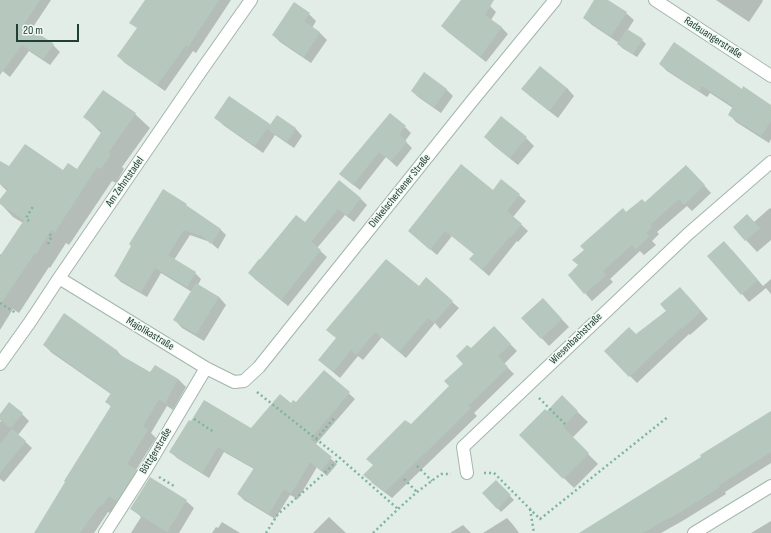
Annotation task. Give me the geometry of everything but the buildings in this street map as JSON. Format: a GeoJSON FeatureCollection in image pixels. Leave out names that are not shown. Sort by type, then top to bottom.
{"type":"FeatureCollection","features":[{"type":"Feature","properties":{"kind":"street","name":"Am Zehntstadel"},"geometry":{"type":"LineString","coordinates":[[0,364],[251,0]]}},
{"type":"Feature","properties":{"kind":"street","name":"Dinkelscherbener Straße"},"geometry":{"type":"LineString","coordinates":[[244,381],[259,367],[472,100],[555,0]]}},
{"type":"Feature","properties":{"kind":"street","name":"Radauangerstraße"},"geometry":{"type":"LineString","coordinates":[[655,0],[771,76]]}},
{"type":"Feature","properties":{"kind":"street","name":"Wiesenbachstraße"},"geometry":{"type":"LineString","coordinates":[[467,473],[463,448],[688,234],[771,162]]}},
{"type":"Feature","properties":{"kind":"street","name":"Majolikastraße"},"geometry":{"type":"LineString","coordinates":[[59,278],[206,368],[234,382],[244,381]]}},
{"type":"Feature","properties":{"kind":"street","name":"Böttgerstraße"},"geometry":{"type":"LineString","coordinates":[[105,533],[146,469],[206,368]]}},
{"type":"Feature","properties":{"kind":"street"},"geometry":{"type":"LineString","coordinates":[[694,533],[771,486]]}},
{"type":"Feature","properties":{"kind":"path"},"geometry":{"type":"LineString","coordinates":[[29,221],[26,218],[34,205]]}},
{"type":"Feature","properties":{"kind":"path"},"geometry":{"type":"LineString","coordinates":[[48,244],[52,236],[49,234]]}},
{"type":"Feature","properties":{"kind":"path"},"geometry":{"type":"LineString","coordinates":[[244,381],[340,458],[398,509]]}},
{"type":"Feature","properties":{"kind":"path"},"geometry":{"type":"LineString","coordinates":[[528,386],[567,426]]}},
{"type":"Feature","properties":{"kind":"path"},"geometry":{"type":"LineString","coordinates":[[180,411],[214,432]]}},
{"type":"Feature","properties":{"kind":"path"},"geometry":{"type":"LineString","coordinates":[[373,533],[417,492],[441,474],[494,473],[540,519],[669,416]]}},
{"type":"Feature","properties":{"kind":"path"},"geometry":{"type":"LineString","coordinates":[[316,439],[335,417]]}},
{"type":"Feature","properties":{"kind":"path"},"geometry":{"type":"LineString","coordinates":[[266,533],[278,514],[340,458]]}},
{"type":"Feature","properties":{"kind":"path"},"geometry":{"type":"LineString","coordinates":[[417,466],[432,481]]}},
{"type":"Feature","properties":{"kind":"path"},"geometry":{"type":"LineString","coordinates":[[404,479],[417,492]]}},
{"type":"Feature","properties":{"kind":"path"},"geometry":{"type":"LineString","coordinates":[[529,508],[534,533]]}}]}
